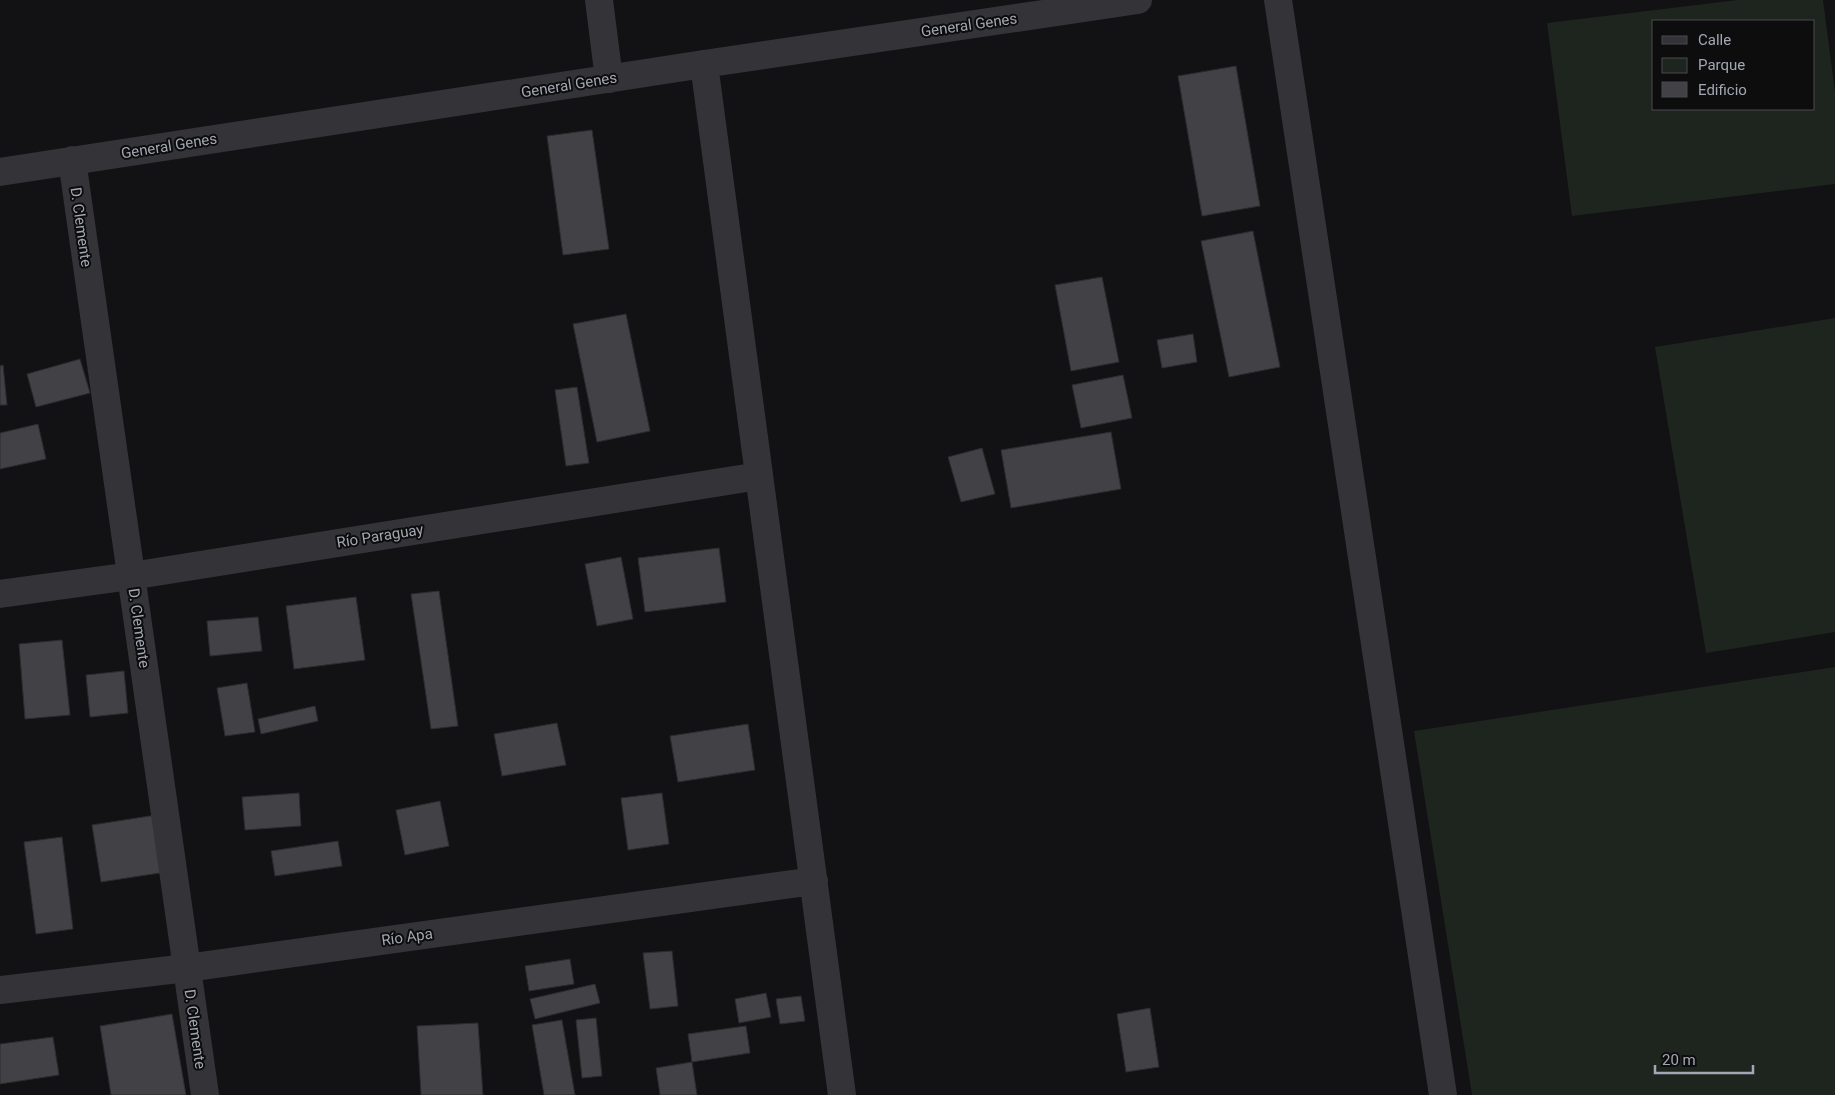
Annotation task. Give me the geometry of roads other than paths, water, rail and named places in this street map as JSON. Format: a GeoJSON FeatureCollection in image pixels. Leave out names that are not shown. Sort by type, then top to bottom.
{"type":"FeatureCollection","features":[{"type":"Feature","properties":{"kind":"street"},"geometry":{"type":"LineString","coordinates":[[599,0],[609,79]]}},
{"type":"Feature","properties":{"kind":"street"},"geometry":{"type":"LineString","coordinates":[[1278,0],[1443,1095]]}},
{"type":"Feature","properties":{"kind":"street","name":"General Genes"},"geometry":{"type":"LineString","coordinates":[[0,172],[1125,1]]}},
{"type":"Feature","properties":{"kind":"street"},"geometry":{"type":"LineString","coordinates":[[704,64],[842,1095]]}},
{"type":"Feature","properties":{"kind":"street","name":"D. Clemente"},"geometry":{"type":"LineString","coordinates":[[72,160],[205,1095]]}},
{"type":"Feature","properties":{"kind":"street","name":"Río Paraguay"},"geometry":{"type":"LineString","coordinates":[[0,594],[131,576],[759,476]]}},
{"type":"Feature","properties":{"kind":"street","name":"Río Apa"},"geometry":{"type":"LineString","coordinates":[[0,990],[187,968],[814,882]]}}]}
